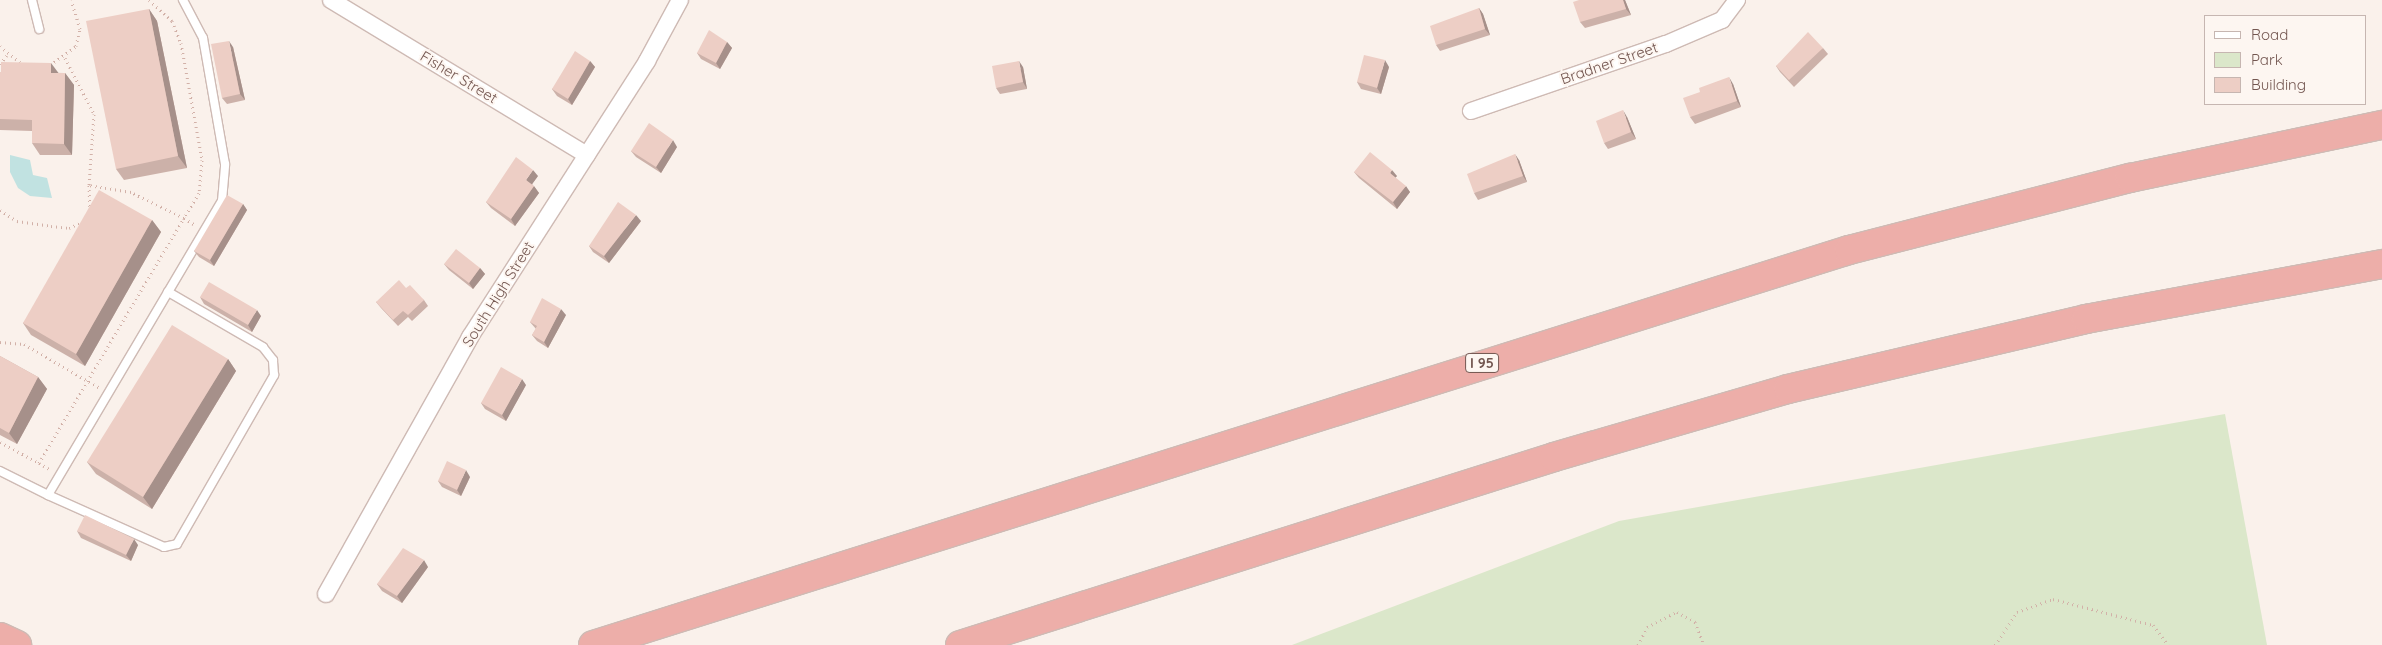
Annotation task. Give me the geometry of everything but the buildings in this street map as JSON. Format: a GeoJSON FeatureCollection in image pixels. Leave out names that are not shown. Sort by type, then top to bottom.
{"type":"FeatureCollection","features":[{"type":"Feature","properties":{"kind":"highway","name":"I 95"},"geometry":{"type":"LineString","coordinates":[[593,645],[1821,258],[2111,183],[2382,125]]}},
{"type":"Feature","properties":{"kind":"highway"},"geometry":{"type":"LineString","coordinates":[[960,645],[1554,457],[1797,387],[2086,319],[2382,264]]}},
{"type":"Feature","properties":{"kind":"highway"},"geometry":{"type":"LineString","coordinates":[[0,636],[17,645]]}},
{"type":"Feature","properties":{"kind":"street","name":"Fisher Street"},"geometry":{"type":"LineString","coordinates":[[330,0],[587,155]]}},
{"type":"Feature","properties":{"kind":"street","name":"South High Street"},"geometry":{"type":"LineString","coordinates":[[326,594],[470,336],[587,155],[680,0]]}},
{"type":"Feature","properties":{"kind":"street","name":"Bradner Street"},"geometry":{"type":"LineString","coordinates":[[1471,111],[1674,40],[1722,20],[1737,0]]}},
{"type":"Feature","properties":{"kind":"lane"},"geometry":{"type":"LineString","coordinates":[[32,0],[39,28]]}},
{"type":"Feature","properties":{"kind":"lane"},"geometry":{"type":"LineString","coordinates":[[48,496],[222,201],[225,164],[203,38],[183,0]]}},
{"type":"Feature","properties":{"kind":"lane"},"geometry":{"type":"LineString","coordinates":[[0,471],[48,496],[164,547],[177,544],[274,375],[273,360],[263,347],[168,292]]}},
{"type":"Feature","properties":{"kind":"path"},"geometry":{"type":"LineString","coordinates":[[44,66],[65,58],[76,46],[80,29],[71,0]]}},
{"type":"Feature","properties":{"kind":"path"},"geometry":{"type":"LineString","coordinates":[[0,442],[38,462],[199,193],[202,160],[181,43],[172,21],[149,0]]}},
{"type":"Feature","properties":{"kind":"path"},"geometry":{"type":"LineString","coordinates":[[0,46],[7,56],[26,66]]}},
{"type":"Feature","properties":{"kind":"path"},"geometry":{"type":"LineString","coordinates":[[0,64],[7,56]]}},
{"type":"Feature","properties":{"kind":"path"},"geometry":{"type":"LineString","coordinates":[[0,210],[17,221],[69,228],[87,218],[94,114],[65,58]]}},
{"type":"Feature","properties":{"kind":"path"},"geometry":{"type":"LineString","coordinates":[[90,185],[131,192],[205,230]]}},
{"type":"Feature","properties":{"kind":"path"},"geometry":{"type":"LineString","coordinates":[[0,342],[24,344],[108,393]]}},
{"type":"Feature","properties":{"kind":"path"},"geometry":{"type":"LineString","coordinates":[[1995,645],[2017,612],[2053,599],[2152,624],[2168,645]]}},
{"type":"Feature","properties":{"kind":"path"},"geometry":{"type":"LineString","coordinates":[[1638,645],[1647,627],[1677,612],[1695,622],[1704,645]]}},
{"type":"Feature","properties":{"kind":"green space"},"geometry":{"type":"Polygon","coordinates":[[[2225,414],[2267,645],[1292,645],[1619,521],[2225,414]]]}},
{"type":"Feature","properties":{"kind":"water"},"geometry":{"type":"Polygon","coordinates":[[[10,155],[30,160],[33,175],[47,178],[52,198],[30,196],[18,188],[10,172],[10,155]]]}}]}
